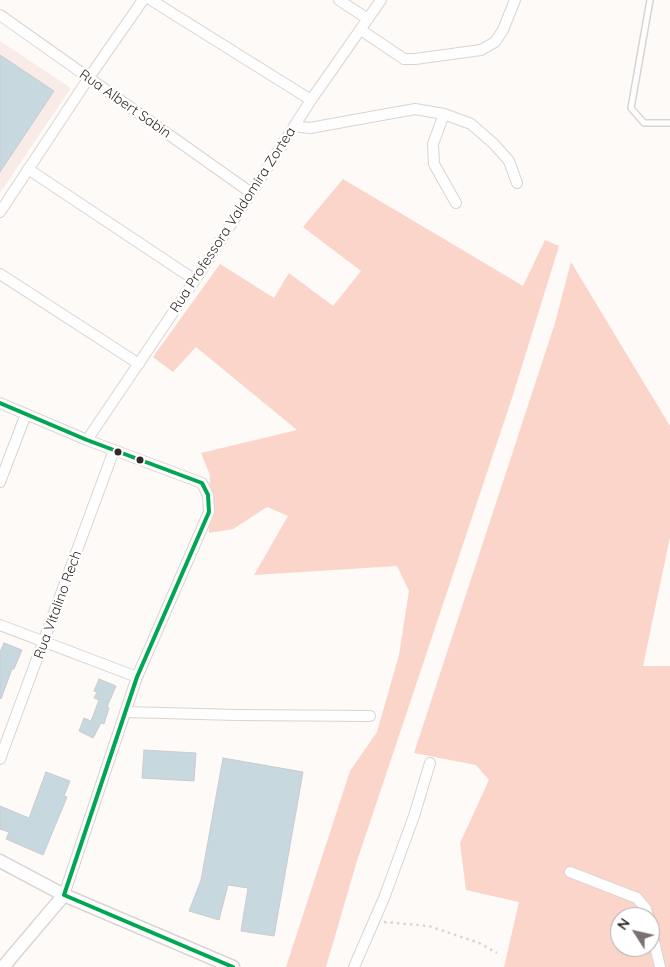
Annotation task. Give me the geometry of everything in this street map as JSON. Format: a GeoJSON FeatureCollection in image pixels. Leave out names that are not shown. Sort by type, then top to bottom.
{"type":"FeatureCollection","features":[{"type":"Feature","properties":{"kind":"street"},"geometry":{"type":"LineString","coordinates":[[0,212],[143,0]]}},
{"type":"Feature","properties":{"kind":"street"},"geometry":{"type":"LineString","coordinates":[[151,0],[311,100]]}},
{"type":"Feature","properties":{"kind":"street"},"geometry":{"type":"LineString","coordinates":[[338,0],[368,19]]}},
{"type":"Feature","properties":{"kind":"street","name":"Rua Professora Valdomira Zortea"},"geometry":{"type":"LineString","coordinates":[[87,440],[195,280],[311,100],[380,0]]}},
{"type":"Feature","properties":{"kind":"street"},"geometry":{"type":"LineString","coordinates":[[361,30],[404,58],[415,59],[480,50],[495,42],[503,30],[515,0]]}},
{"type":"Feature","properties":{"kind":"street","name":"Rua Albert Sabin"},"geometry":{"type":"LineString","coordinates":[[0,15],[250,192]]}},
{"type":"Feature","properties":{"kind":"street"},"geometry":{"type":"LineString","coordinates":[[294,126],[310,128],[415,109],[444,114],[471,124],[494,144],[509,161],[517,184]]}},
{"type":"Feature","properties":{"kind":"street"},"geometry":{"type":"LineString","coordinates":[[444,114],[433,144],[434,164],[456,203]]}},
{"type":"Feature","properties":{"kind":"street"},"geometry":{"type":"LineString","coordinates":[[28,169],[195,280]]}},
{"type":"Feature","properties":{"kind":"street"},"geometry":{"type":"LineString","coordinates":[[0,274],[139,364]]}},
{"type":"Feature","properties":{"kind":"street"},"geometry":{"type":"LineString","coordinates":[[0,403],[87,440],[202,483],[208,495],[209,512],[137,677],[64,895],[3,967]]}},
{"type":"Feature","properties":{"kind":"street"},"geometry":{"type":"LineString","coordinates":[[0,482],[26,414]]}},
{"type":"Feature","properties":{"kind":"street","name":"Rua Vitalino Rech"},"geometry":{"type":"LineString","coordinates":[[0,759],[114,450]]}},
{"type":"Feature","properties":{"kind":"street"},"geometry":{"type":"LineString","coordinates":[[0,625],[137,677]]}},
{"type":"Feature","properties":{"kind":"street"},"geometry":{"type":"LineString","coordinates":[[126,712],[370,716]]}},
{"type":"Feature","properties":{"kind":"street"},"geometry":{"type":"LineString","coordinates":[[354,967],[375,921],[414,816],[430,763]]}},
{"type":"Feature","properties":{"kind":"street"},"geometry":{"type":"LineString","coordinates":[[0,861],[64,895],[233,967]]}},
{"type":"Feature","properties":{"kind":"street"},"geometry":{"type":"LineString","coordinates":[[570,872],[636,898],[644,907]]}},
{"type":"Feature","properties":{"kind":"lane"},"geometry":{"type":"LineString","coordinates":[[650,0],[631,108],[644,123],[670,123]]}},
{"type":"Feature","properties":{"kind":"path"},"geometry":{"type":"LineString","coordinates":[[375,921],[429,926],[479,943],[497,953]]}},
{"type":"Feature","properties":{"kind":"shaded area"},"geometry":{"type":"Polygon","coordinates":[[[0,41],[71,88],[0,193],[0,41]]]}},
{"type":"Feature","properties":{"kind":"shaded area"},"geometry":{"type":"Polygon","coordinates":[[[343,179],[523,286],[545,240],[559,246],[512,398],[356,864],[326,967],[286,967],[350,771],[377,732],[399,655],[409,591],[397,566],[254,575],[288,516],[267,507],[233,529],[209,533],[210,475],[201,453],[297,430],[196,347],[173,372],[153,357],[220,264],[274,298],[289,273],[333,306],[361,271],[303,227],[343,179]]]}},
{"type":"Feature","properties":{"kind":"shaded area"},"geometry":{"type":"Polygon","coordinates":[[[571,262],[670,426],[670,537],[643,666],[670,666],[670,967],[504,967],[519,902],[466,890],[460,843],[489,780],[476,765],[414,753],[555,323],[571,262]]]}},
{"type":"Feature","properties":{"kind":"building"},"geometry":{"type":"Polygon","coordinates":[[[0,55],[54,91],[0,172],[0,55]]]}},
{"type":"Feature","properties":{"kind":"building"},"geometry":{"type":"Polygon","coordinates":[[[4,643],[22,650],[14,669],[12,669],[1,699],[0,652],[4,643]]]}},
{"type":"Feature","properties":{"kind":"building"},"geometry":{"type":"Polygon","coordinates":[[[99,679],[116,686],[107,707],[109,708],[104,724],[101,723],[93,738],[79,731],[84,718],[91,721],[99,700],[94,698],[97,692],[94,691],[99,679]]]}},
{"type":"Feature","properties":{"kind":"building"},"geometry":{"type":"Polygon","coordinates":[[[144,750],[196,753],[194,781],[142,778],[144,750]]]}},
{"type":"Feature","properties":{"kind":"building"},"geometry":{"type":"Polygon","coordinates":[[[223,758],[303,772],[274,936],[241,931],[248,888],[228,885],[219,920],[189,911],[201,880],[223,758]]]}},
{"type":"Feature","properties":{"kind":"building"},"geometry":{"type":"Polygon","coordinates":[[[46,772],[70,781],[64,796],[67,797],[43,855],[6,839],[9,832],[0,829],[0,806],[29,818],[46,772]]]}},
{"type":"Feature","properties":{"kind":"transit line"},"geometry":{"type":"LineString","coordinates":[[0,403],[87,440],[202,483],[208,495],[209,512],[137,677],[64,895],[233,967]]}}]}
